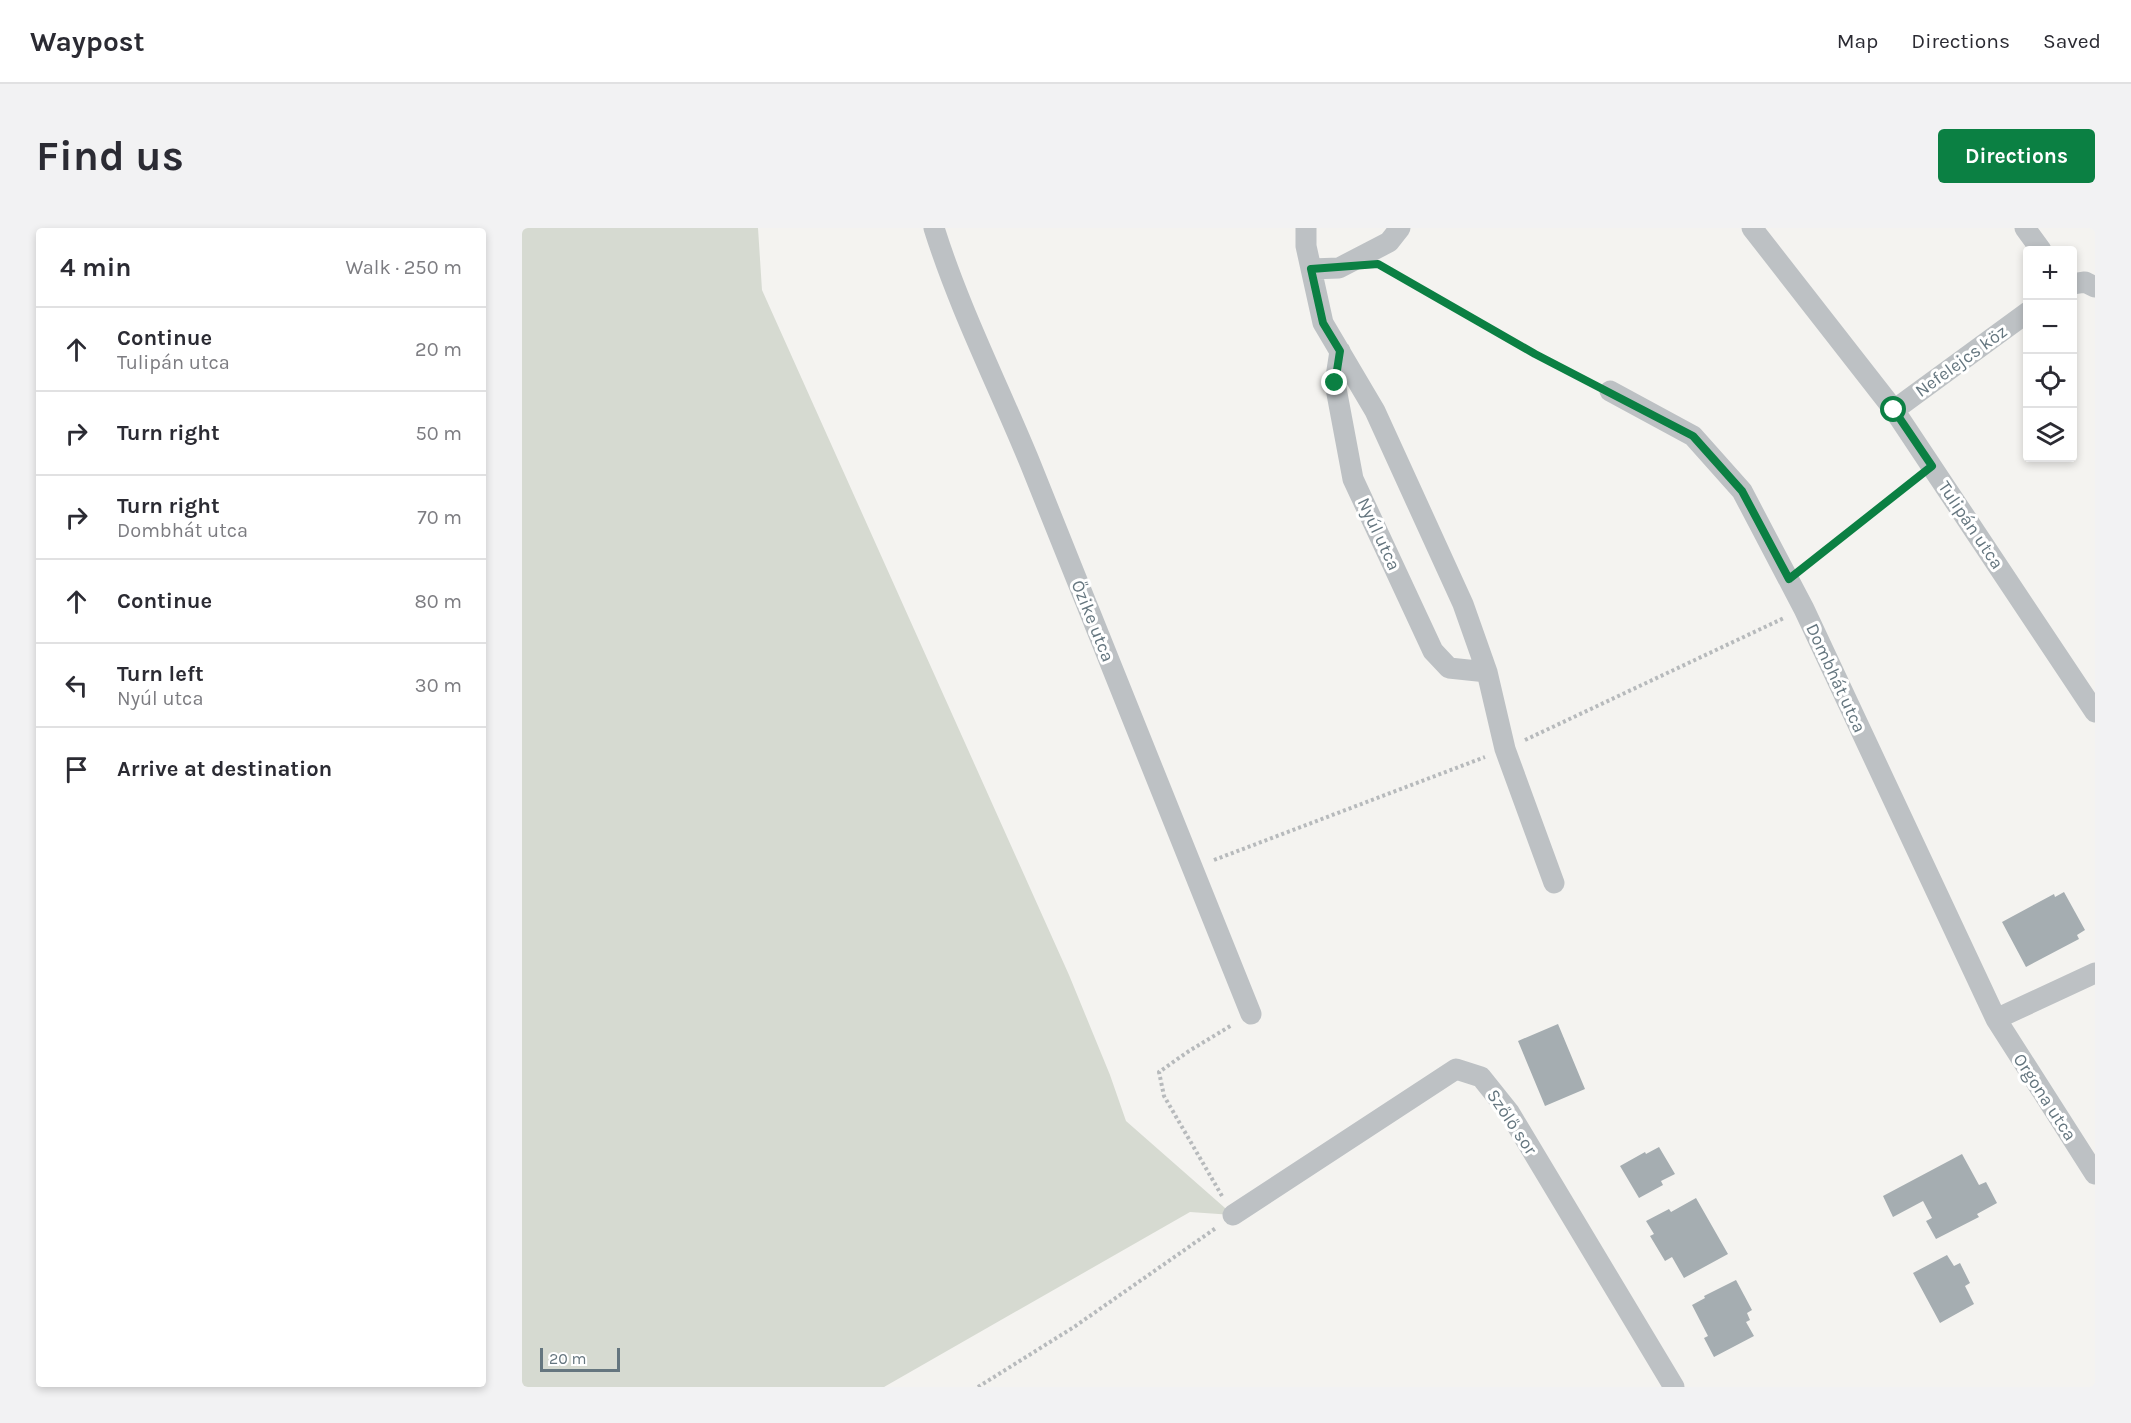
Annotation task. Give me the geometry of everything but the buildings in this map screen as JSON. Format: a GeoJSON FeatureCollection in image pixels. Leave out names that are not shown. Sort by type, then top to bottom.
{"type":"FeatureCollection","features":[{"type":"Feature","properties":{"kind":"street","name":"Őzike utca"},"geometry":{"type":"LineString","coordinates":[[934,228],[945,261],[1006,404],[1251,1014]]}},
{"type":"Feature","properties":{"kind":"street"},"geometry":{"type":"LineString","coordinates":[[1306,228],[1306,246],[1323,323],[1374,411],[1463,604],[1487,672],[1505,749],[1554,883]]}},
{"type":"Feature","properties":{"kind":"street"},"geometry":{"type":"LineString","coordinates":[[1311,269],[1339,268],[1389,242],[1400,228]]}},
{"type":"Feature","properties":{"kind":"street","name":"Tulipán utca"},"geometry":{"type":"LineString","coordinates":[[1752,228],[1894,410],[2095,712]]}},
{"type":"Feature","properties":{"kind":"street"},"geometry":{"type":"LineString","coordinates":[[2025,228],[2038,246]]}},
{"type":"Feature","properties":{"kind":"street"},"geometry":{"type":"LineString","coordinates":[[2077,283],[2085,282],[2095,287]]}},
{"type":"Feature","properties":{"kind":"street","name":"Nefelejcs köz"},"geometry":{"type":"LineString","coordinates":[[1894,410],[2023,316]]}},
{"type":"Feature","properties":{"kind":"street","name":"Nyúl utca"},"geometry":{"type":"LineString","coordinates":[[1340,351],[1335,383],[1353,479],[1358,490],[1433,651],[1449,668],[1487,672]]}},
{"type":"Feature","properties":{"kind":"street","name":"Dombhát utca"},"geometry":{"type":"LineString","coordinates":[[1610,391],[1693,436],[1742,491],[1809,620],[1996,1019]]}},
{"type":"Feature","properties":{"kind":"street"},"geometry":{"type":"LineString","coordinates":[[1996,1019],[2095,973]]}},
{"type":"Feature","properties":{"kind":"street","name":"Orgona utca"},"geometry":{"type":"LineString","coordinates":[[1996,1019],[2095,1174]]}},
{"type":"Feature","properties":{"kind":"street","name":"Szőlő sor"},"geometry":{"type":"LineString","coordinates":[[1233,1215],[1456,1069],[1481,1077],[1509,1112],[1674,1387]]}},
{"type":"Feature","properties":{"kind":"path"},"geometry":{"type":"LineString","coordinates":[[1378,264],[1535,354],[1610,391]]}},
{"type":"Feature","properties":{"kind":"path"},"geometry":{"type":"LineString","coordinates":[[1789,579],[1932,466]]}},
{"type":"Feature","properties":{"kind":"path"},"geometry":{"type":"LineString","coordinates":[[978,1387],[1074,1326],[1233,1215],[1164,1096],[1159,1072],[1251,1014]]}},
{"type":"Feature","properties":{"kind":"shaded area"},"geometry":{"type":"Polygon","coordinates":[[[522,228],[758,228],[762,290],[1069,975],[1110,1075],[1126,1121],[1233,1215],[1190,1212],[884,1387],[522,1387],[522,228]]]}},
{"type":"Feature","properties":{"kind":"route"},"geometry":{"type":"LineString","coordinates":[[1335,383],[1340,351],[1323,323],[1311,269],[1378,264],[1535,354],[1693,436],[1742,491],[1789,579],[1932,466],[1894,410]]}}]}
